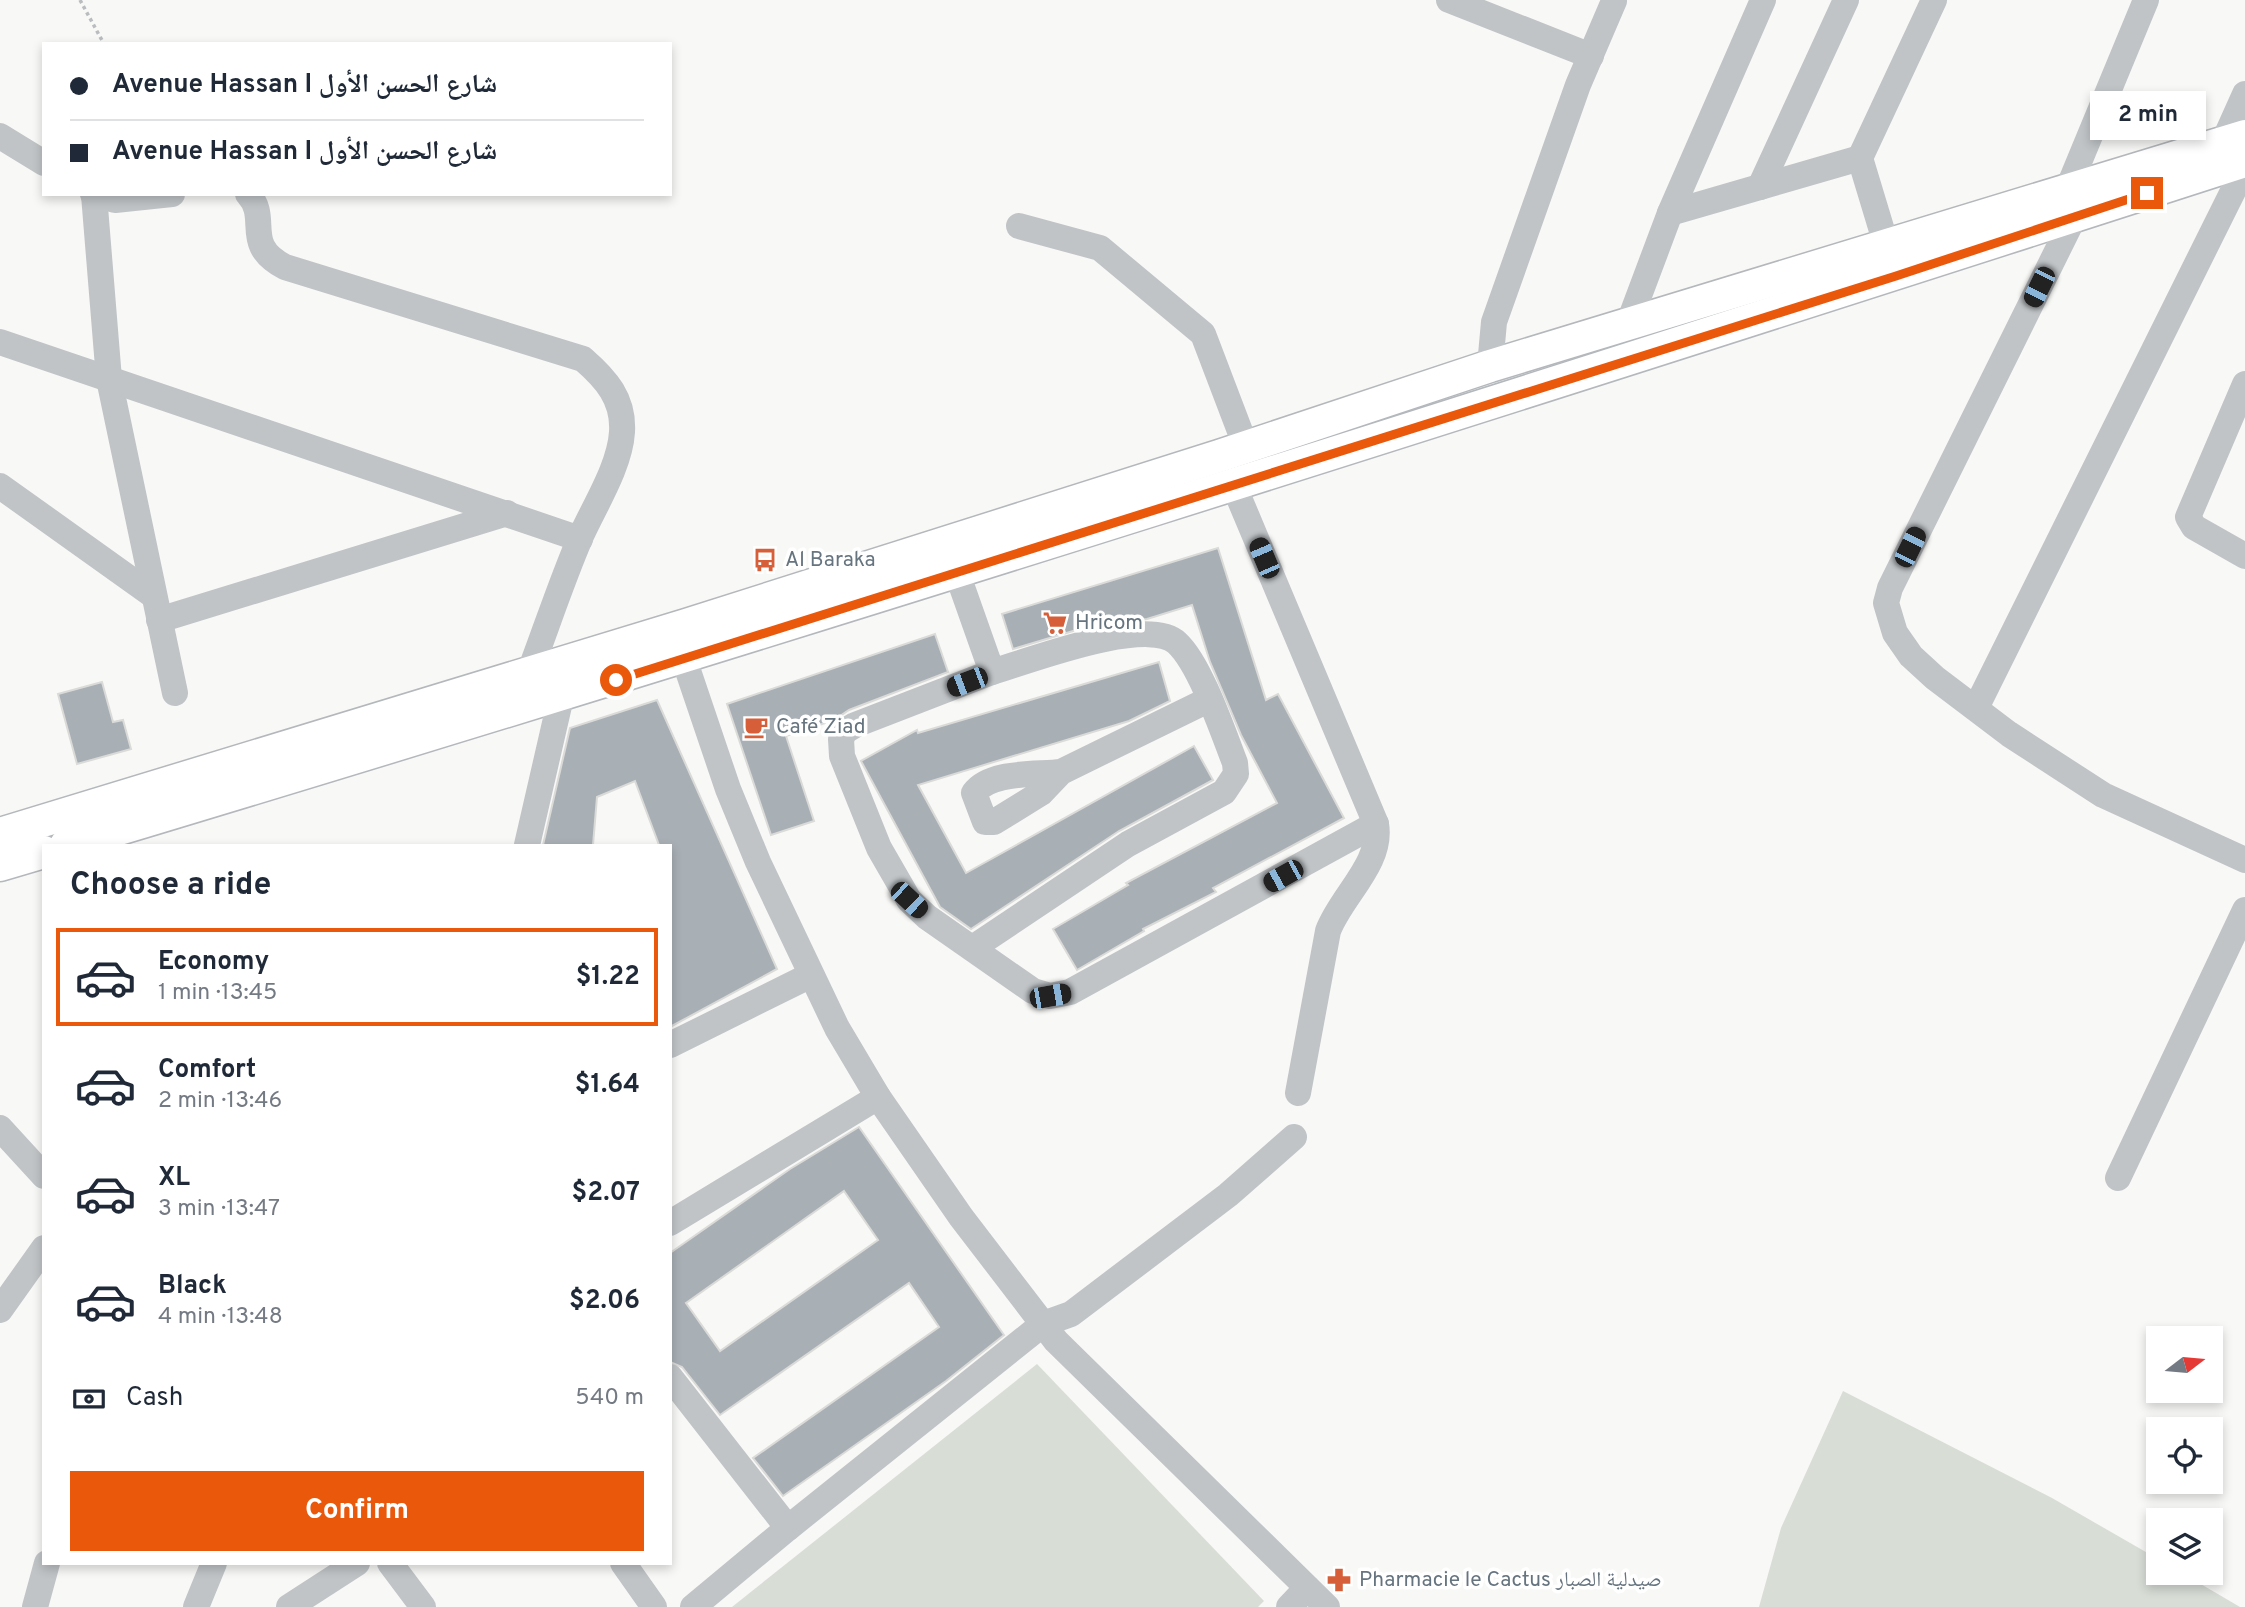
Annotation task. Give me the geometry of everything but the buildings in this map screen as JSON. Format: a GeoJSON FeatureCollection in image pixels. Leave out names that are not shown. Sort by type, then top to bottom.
{"type":"FeatureCollection","features":[{"type":"Feature","properties":{"kind":"main road"},"geometry":{"type":"LineString","coordinates":[[68,844],[684,659],[1896,276],[2070,204],[2238,147]]}},
{"type":"Feature","properties":{"kind":"main road"},"geometry":{"type":"LineString","coordinates":[[0,834],[530,671],[1246,447],[1490,366],[1886,244],[2070,204]]}},
{"type":"Feature","properties":{"kind":"main road"},"geometry":{"type":"LineString","coordinates":[[0,865],[42,853]]}},
{"type":"Feature","properties":{"kind":"street"},"geometry":{"type":"LineString","coordinates":[[1449,0],[1591,56]]}},
{"type":"Feature","properties":{"kind":"street"},"geometry":{"type":"LineString","coordinates":[[1628,325],[1670,212],[1763,0]]}},
{"type":"Feature","properties":{"kind":"street"},"geometry":{"type":"LineString","coordinates":[[1760,187],[1846,0]]}},
{"type":"Feature","properties":{"kind":"street"},"geometry":{"type":"LineString","coordinates":[[1886,244],[1860,158],[1934,0]]}},
{"type":"Feature","properties":{"kind":"street"},"geometry":{"type":"LineString","coordinates":[[2146,0],[2070,204],[1886,603],[1895,633],[1911,656],[1935,678],[1976,708],[2103,795],[2245,860]]}},
{"type":"Feature","properties":{"kind":"street"},"geometry":{"type":"LineString","coordinates":[[1490,366],[1494,322],[1591,56],[1614,1]]}},
{"type":"Feature","properties":{"kind":"street"},"geometry":{"type":"LineString","coordinates":[[2238,147],[2245,94]]}},
{"type":"Feature","properties":{"kind":"street"},"geometry":{"type":"LineString","coordinates":[[0,136],[42,162]]}},
{"type":"Feature","properties":{"kind":"street"},"geometry":{"type":"LineString","coordinates":[[1670,212],[1860,158]]}},
{"type":"Feature","properties":{"kind":"street"},"geometry":{"type":"LineString","coordinates":[[1976,708],[2245,167]]}},
{"type":"Feature","properties":{"kind":"street"},"geometry":{"type":"LineString","coordinates":[[94,196],[109,379],[175,693]]}},
{"type":"Feature","properties":{"kind":"street"},"geometry":{"type":"LineString","coordinates":[[98,196],[115,200],[153,196]]}},
{"type":"Feature","properties":{"kind":"street"},"geometry":{"type":"LineString","coordinates":[[249,196],[256,209],[260,245],[270,260],[285,267],[583,359],[607,380],[619,405],[622,432],[613,464],[580,539],[530,671]]}},
{"type":"Feature","properties":{"kind":"street"},"geometry":{"type":"LineString","coordinates":[[1018,226],[1100,248],[1203,334],[1246,447]]}},
{"type":"Feature","properties":{"kind":"street"},"geometry":{"type":"LineString","coordinates":[[0,342],[580,539]]}},
{"type":"Feature","properties":{"kind":"street"},"geometry":{"type":"LineString","coordinates":[[2245,384],[2188,517],[2194,527],[2245,556]]}},
{"type":"Feature","properties":{"kind":"street"},"geometry":{"type":"LineString","coordinates":[[0,486],[157,608]]}},
{"type":"Feature","properties":{"kind":"street"},"geometry":{"type":"LineString","coordinates":[[1234,486],[1378,834],[1373,855],[1334,916],[1328,931],[1298,1093]]}},
{"type":"Feature","properties":{"kind":"street"},"geometry":{"type":"LineString","coordinates":[[157,608],[507,513]]}},
{"type":"Feature","properties":{"kind":"street"},"geometry":{"type":"LineString","coordinates":[[957,573],[992,672]]}},
{"type":"Feature","properties":{"kind":"street"},"geometry":{"type":"LineString","coordinates":[[974,947],[1128,844],[1212,799],[1232,784],[1235,763],[1191,661],[1178,643],[1154,632],[1124,634],[992,672],[855,725],[845,731],[841,739],[842,756],[879,848],[909,900],[927,917],[974,947],[1033,991],[1050,996],[1070,992],[1376,824]]}},
{"type":"Feature","properties":{"kind":"street"},"geometry":{"type":"LineString","coordinates":[[684,659],[748,838],[836,1028],[878,1097],[961,1217],[1056,1341],[1298,1598],[1326,1607]]}},
{"type":"Feature","properties":{"kind":"street"},"geometry":{"type":"LineString","coordinates":[[527,844],[561,697]]}},
{"type":"Feature","properties":{"kind":"street"},"geometry":{"type":"LineString","coordinates":[[1060,772],[1208,700]]}},
{"type":"Feature","properties":{"kind":"street"},"geometry":{"type":"LineString","coordinates":[[2118,1178],[2245,910]]}},
{"type":"Feature","properties":{"kind":"street"},"geometry":{"type":"LineString","coordinates":[[672,1044],[811,975]]}},
{"type":"Feature","properties":{"kind":"street"},"geometry":{"type":"LineString","coordinates":[[672,1222],[878,1097]]}},
{"type":"Feature","properties":{"kind":"street"},"geometry":{"type":"LineString","coordinates":[[0,1129],[42,1174]]}},
{"type":"Feature","properties":{"kind":"street"},"geometry":{"type":"LineString","coordinates":[[693,1607],[1044,1324],[1071,1314],[1228,1195],[1294,1137]]}},
{"type":"Feature","properties":{"kind":"street"},"geometry":{"type":"LineString","coordinates":[[0,1310],[42,1251]]}},
{"type":"Feature","properties":{"kind":"street"},"geometry":{"type":"LineString","coordinates":[[672,1380],[788,1528]]}},
{"type":"Feature","properties":{"kind":"street"},"geometry":{"type":"LineString","coordinates":[[35,1607],[46,1565]]}},
{"type":"Feature","properties":{"kind":"street"},"geometry":{"type":"LineString","coordinates":[[196,1607],[213,1565]]}},
{"type":"Feature","properties":{"kind":"street"},"geometry":{"type":"LineString","coordinates":[[289,1607],[354,1565]]}},
{"type":"Feature","properties":{"kind":"street"},"geometry":{"type":"LineString","coordinates":[[392,1565],[423,1607]]}},
{"type":"Feature","properties":{"kind":"street"},"geometry":{"type":"LineString","coordinates":[[624,1565],[654,1607]]}},
{"type":"Feature","properties":{"kind":"path"},"geometry":{"type":"LineString","coordinates":[[80,0],[103,42]]}},
{"type":"Feature","properties":{"kind":"shaded area"},"geometry":{"type":"Polygon","coordinates":[[[1037,1364],[1264,1601],[1258,1607],[732,1607],[1037,1364]]]}},
{"type":"Feature","properties":{"kind":"shaded area"},"geometry":{"type":"Polygon","coordinates":[[[1843,1391],[2052,1498],[2146,1552],[2146,1585],[2202,1585],[2240,1607],[1759,1607],[1781,1528],[1843,1391]]]}},
{"type":"Feature","properties":{"kind":"place","name":"Al Baraka"},"geometry":{"type":"Point","coordinates":[765,560]}},
{"type":"Feature","properties":{"kind":"place","name":"Hricom"},"geometry":{"type":"Point","coordinates":[1055,623]}},
{"type":"Feature","properties":{"kind":"place","name":"Café Ziad"},"geometry":{"type":"Point","coordinates":[756,727]}},
{"type":"Feature","properties":{"kind":"place","name":"Pharmacie le Cactus صيدلية الصبار"},"geometry":{"type":"Point","coordinates":[1339,1580]}},
{"type":"Feature","properties":{"kind":"route"},"geometry":{"type":"LineString","coordinates":[[616,680],[1896,276],[2147,193]]}}]}
